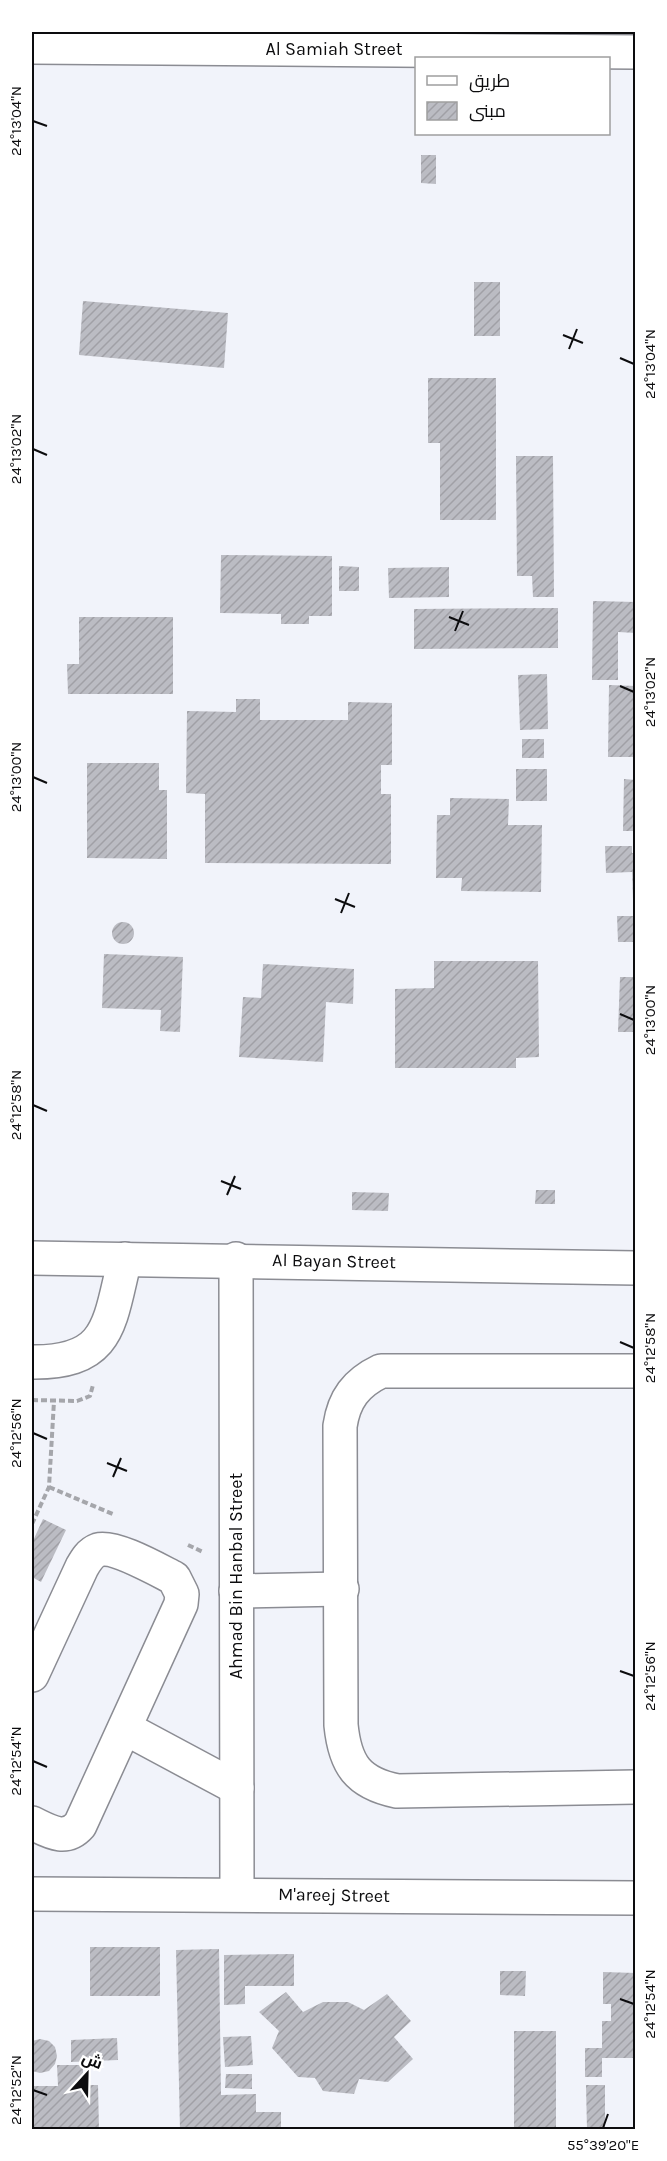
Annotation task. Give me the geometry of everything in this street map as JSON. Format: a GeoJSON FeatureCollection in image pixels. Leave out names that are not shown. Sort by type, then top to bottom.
{"type":"FeatureCollection","features":[{"type":"Feature","properties":{"kind":"street","name":"Al Samiah Street"},"geometry":{"type":"LineString","coordinates":[[32,47],[339,40],[636,52]]}},
{"type":"Feature","properties":{"kind":"street","name":"Al Bayan Street"},"geometry":{"type":"LineString","coordinates":[[32,1258],[236,1259],[636,1268]]}},
{"type":"Feature","properties":{"kind":"street"},"geometry":{"type":"LineString","coordinates":[[32,1362],[71,1360],[88,1351],[102,1337],[110,1320],[125,1259]]}},
{"type":"Feature","properties":{"kind":"street","name":"Ahmad Bin Hanbal Street"},"geometry":{"type":"LineString","coordinates":[[236,1259],[237,1894]]}},
{"type":"Feature","properties":{"kind":"street"},"geometry":{"type":"LineString","coordinates":[[636,1371],[398,1369],[381,1371],[364,1379],[351,1392],[343,1408],[340,1426],[343,1744],[349,1762],[362,1777],[378,1787],[397,1791],[636,1787]]}},
{"type":"Feature","properties":{"kind":"street"},"geometry":{"type":"LineString","coordinates":[[32,1675],[88,1557],[98,1550],[110,1549],[174,1578],[182,1594],[181,1604],[125,1728],[75,1830],[61,1835],[32,1823]]}},
{"type":"Feature","properties":{"kind":"street"},"geometry":{"type":"LineString","coordinates":[[236,1591],[342,1589]]}},
{"type":"Feature","properties":{"kind":"street"},"geometry":{"type":"LineString","coordinates":[[125,1728],[237,1788]]}},
{"type":"Feature","properties":{"kind":"street","name":"M'areej Street"},"geometry":{"type":"LineString","coordinates":[[32,1894],[636,1898]]}},
{"type":"Feature","properties":{"kind":"path"},"geometry":{"type":"LineString","coordinates":[[32,1524],[49,1487],[54,1401]]}},
{"type":"Feature","properties":{"kind":"building"},"geometry":{"type":"Polygon","coordinates":[[[421,155],[436,155],[436,184],[421,183],[421,155]]]}},
{"type":"Feature","properties":{"kind":"building"},"geometry":{"type":"Polygon","coordinates":[[[474,282],[500,282],[500,336],[474,336],[474,282]]]}},
{"type":"Feature","properties":{"kind":"building"},"geometry":{"type":"Polygon","coordinates":[[[83,301],[228,313],[224,368],[79,355],[83,301]]]}},
{"type":"Feature","properties":{"kind":"building"},"geometry":{"type":"Polygon","coordinates":[[[428,378],[496,378],[496,520],[440,520],[440,443],[428,443],[428,378]]]}},
{"type":"Feature","properties":{"kind":"building"},"geometry":{"type":"Polygon","coordinates":[[[516,456],[553,456],[554,597],[533,597],[532,576],[517,576],[516,456]]]}},
{"type":"Feature","properties":{"kind":"building"},"geometry":{"type":"Polygon","coordinates":[[[221,555],[332,556],[332,616],[309,616],[309,624],[281,624],[281,614],[220,613],[221,555]]]}},
{"type":"Feature","properties":{"kind":"building"},"geometry":{"type":"Polygon","coordinates":[[[339,566],[359,567],[359,591],[339,591],[339,566]]]}},
{"type":"Feature","properties":{"kind":"building"},"geometry":{"type":"Polygon","coordinates":[[[449,567],[449,597],[389,598],[388,568],[449,567]]]}},
{"type":"Feature","properties":{"kind":"building"},"geometry":{"type":"Polygon","coordinates":[[[593,601],[636,602],[636,633],[618,632],[618,680],[592,680],[593,601]]]}},
{"type":"Feature","properties":{"kind":"building"},"geometry":{"type":"Polygon","coordinates":[[[558,608],[558,648],[414,649],[414,609],[558,608]]]}},
{"type":"Feature","properties":{"kind":"building"},"geometry":{"type":"Polygon","coordinates":[[[79,617],[173,617],[173,694],[68,694],[67,664],[79,664],[79,617]]]}},
{"type":"Feature","properties":{"kind":"building"},"geometry":{"type":"Polygon","coordinates":[[[547,674],[548,729],[520,730],[518,675],[547,674]]]}},
{"type":"Feature","properties":{"kind":"building"},"geometry":{"type":"Polygon","coordinates":[[[609,685],[636,686],[636,757],[608,757],[609,685]]]}},
{"type":"Feature","properties":{"kind":"building"},"geometry":{"type":"Polygon","coordinates":[[[236,699],[260,699],[260,720],[348,720],[348,702],[392,703],[392,765],[381,765],[381,794],[391,794],[391,864],[205,863],[205,794],[186,793],[187,711],[236,712],[236,699]]]}},
{"type":"Feature","properties":{"kind":"building"},"geometry":{"type":"Polygon","coordinates":[[[522,739],[544,739],[544,758],[522,758],[522,739]]]}},
{"type":"Feature","properties":{"kind":"building"},"geometry":{"type":"Polygon","coordinates":[[[87,763],[159,763],[159,790],[167,790],[167,859],[87,858],[87,763]]]}},
{"type":"Feature","properties":{"kind":"building"},"geometry":{"type":"Polygon","coordinates":[[[516,769],[547,769],[547,801],[516,801],[516,769]]]}},
{"type":"Feature","properties":{"kind":"building"},"geometry":{"type":"Polygon","coordinates":[[[624,779],[636,780],[636,831],[623,831],[624,779]]]}},
{"type":"Feature","properties":{"kind":"building"},"geometry":{"type":"Polygon","coordinates":[[[450,798],[509,799],[508,825],[542,825],[541,892],[461,891],[462,878],[436,878],[437,815],[450,815],[450,798]]]}},
{"type":"Feature","properties":{"kind":"building"},"geometry":{"type":"Polygon","coordinates":[[[605,846],[632,846],[632,853],[636,853],[636,899],[633,899],[632,872],[606,873],[605,846]]]}},
{"type":"Feature","properties":{"kind":"building"},"geometry":{"type":"Polygon","coordinates":[[[617,916],[635,916],[636,942],[618,942],[617,916]]]}},
{"type":"Feature","properties":{"kind":"building"},"geometry":{"type":"Polygon","coordinates":[[[123,922],[131,925],[134,933],[131,941],[123,944],[115,941],[112,933],[115,925],[123,922]]]}},
{"type":"Feature","properties":{"kind":"building"},"geometry":{"type":"Polygon","coordinates":[[[104,954],[183,957],[180,1032],[160,1031],[161,1010],[102,1008],[104,954]]]}},
{"type":"Feature","properties":{"kind":"building"},"geometry":{"type":"Polygon","coordinates":[[[434,961],[538,961],[539,1057],[516,1058],[516,1068],[395,1068],[395,989],[434,988],[434,961]]]}},
{"type":"Feature","properties":{"kind":"building"},"geometry":{"type":"Polygon","coordinates":[[[263,964],[354,969],[353,1004],[326,1002],[323,1062],[239,1057],[243,997],[261,998],[263,964]]]}},
{"type":"Feature","properties":{"kind":"building"},"geometry":{"type":"Polygon","coordinates":[[[620,977],[636,977],[636,1032],[618,1032],[620,977]]]}},
{"type":"Feature","properties":{"kind":"building"},"geometry":{"type":"Polygon","coordinates":[[[536,1190],[555,1190],[555,1204],[535,1204],[536,1190]]]}},
{"type":"Feature","properties":{"kind":"building"},"geometry":{"type":"Polygon","coordinates":[[[352,1192],[389,1193],[388,1211],[352,1210],[352,1192]]]}},
{"type":"Feature","properties":{"kind":"building"},"geometry":{"type":"Polygon","coordinates":[[[43,1519],[66,1530],[41,1582],[32,1577],[32,1543],[43,1519]]]}},
{"type":"Feature","properties":{"kind":"building"},"geometry":{"type":"Polygon","coordinates":[[[90,1947],[160,1947],[160,1996],[90,1996],[90,1947]]]}},
{"type":"Feature","properties":{"kind":"building"},"geometry":{"type":"Polygon","coordinates":[[[219,1949],[221,2095],[256,2094],[256,2112],[281,2112],[281,2130],[180,2130],[176,1950],[219,1949]]]}},
{"type":"Feature","properties":{"kind":"building"},"geometry":{"type":"Polygon","coordinates":[[[294,1954],[294,1986],[245,1986],[245,2004],[224,2005],[224,1955],[294,1954]]]}},
{"type":"Feature","properties":{"kind":"building"},"geometry":{"type":"Polygon","coordinates":[[[500,1971],[526,1971],[525,1996],[500,1995],[500,1971]]]}},
{"type":"Feature","properties":{"kind":"building"},"geometry":{"type":"Polygon","coordinates":[[[603,1972],[636,1973],[636,2058],[602,2058],[602,2077],[585,2077],[585,2048],[602,2048],[602,2021],[611,2021],[611,2004],[603,2004],[603,1972]]]}},
{"type":"Feature","properties":{"kind":"building"},"geometry":{"type":"Polygon","coordinates":[[[286,1992],[303,2012],[323,2002],[348,2002],[364,2010],[387,1994],[411,2021],[394,2037],[413,2059],[388,2082],[359,2079],[354,2094],[323,2091],[315,2078],[298,2077],[272,2048],[279,2031],[259,2012],[286,1992]]]}},
{"type":"Feature","properties":{"kind":"building"},"geometry":{"type":"Polygon","coordinates":[[[514,2031],[556,2031],[556,2130],[514,2130],[514,2031]]]}},
{"type":"Feature","properties":{"kind":"building"},"geometry":{"type":"Polygon","coordinates":[[[251,2036],[253,2065],[225,2067],[223,2037],[251,2036]]]}},
{"type":"Feature","properties":{"kind":"building"},"geometry":{"type":"Polygon","coordinates":[[[117,2038],[118,2060],[71,2062],[71,2040],[117,2038]]]}},
{"type":"Feature","properties":{"kind":"building"},"geometry":{"type":"Polygon","coordinates":[[[40,2039],[49,2041],[55,2047],[57,2056],[55,2064],[49,2071],[40,2073],[32,2071],[32,2041],[40,2039]]]}},
{"type":"Feature","properties":{"kind":"building"},"geometry":{"type":"Polygon","coordinates":[[[57,2065],[83,2065],[83,2085],[98,2085],[99,2130],[32,2130],[32,2086],[58,2086],[57,2065]]]}},
{"type":"Feature","properties":{"kind":"building"},"geometry":{"type":"Polygon","coordinates":[[[226,2074],[252,2074],[252,2089],[225,2088],[226,2074]]]}},
{"type":"Feature","properties":{"kind":"building"},"geometry":{"type":"Polygon","coordinates":[[[586,2085],[605,2085],[605,2130],[587,2130],[586,2085]]]}}]}
